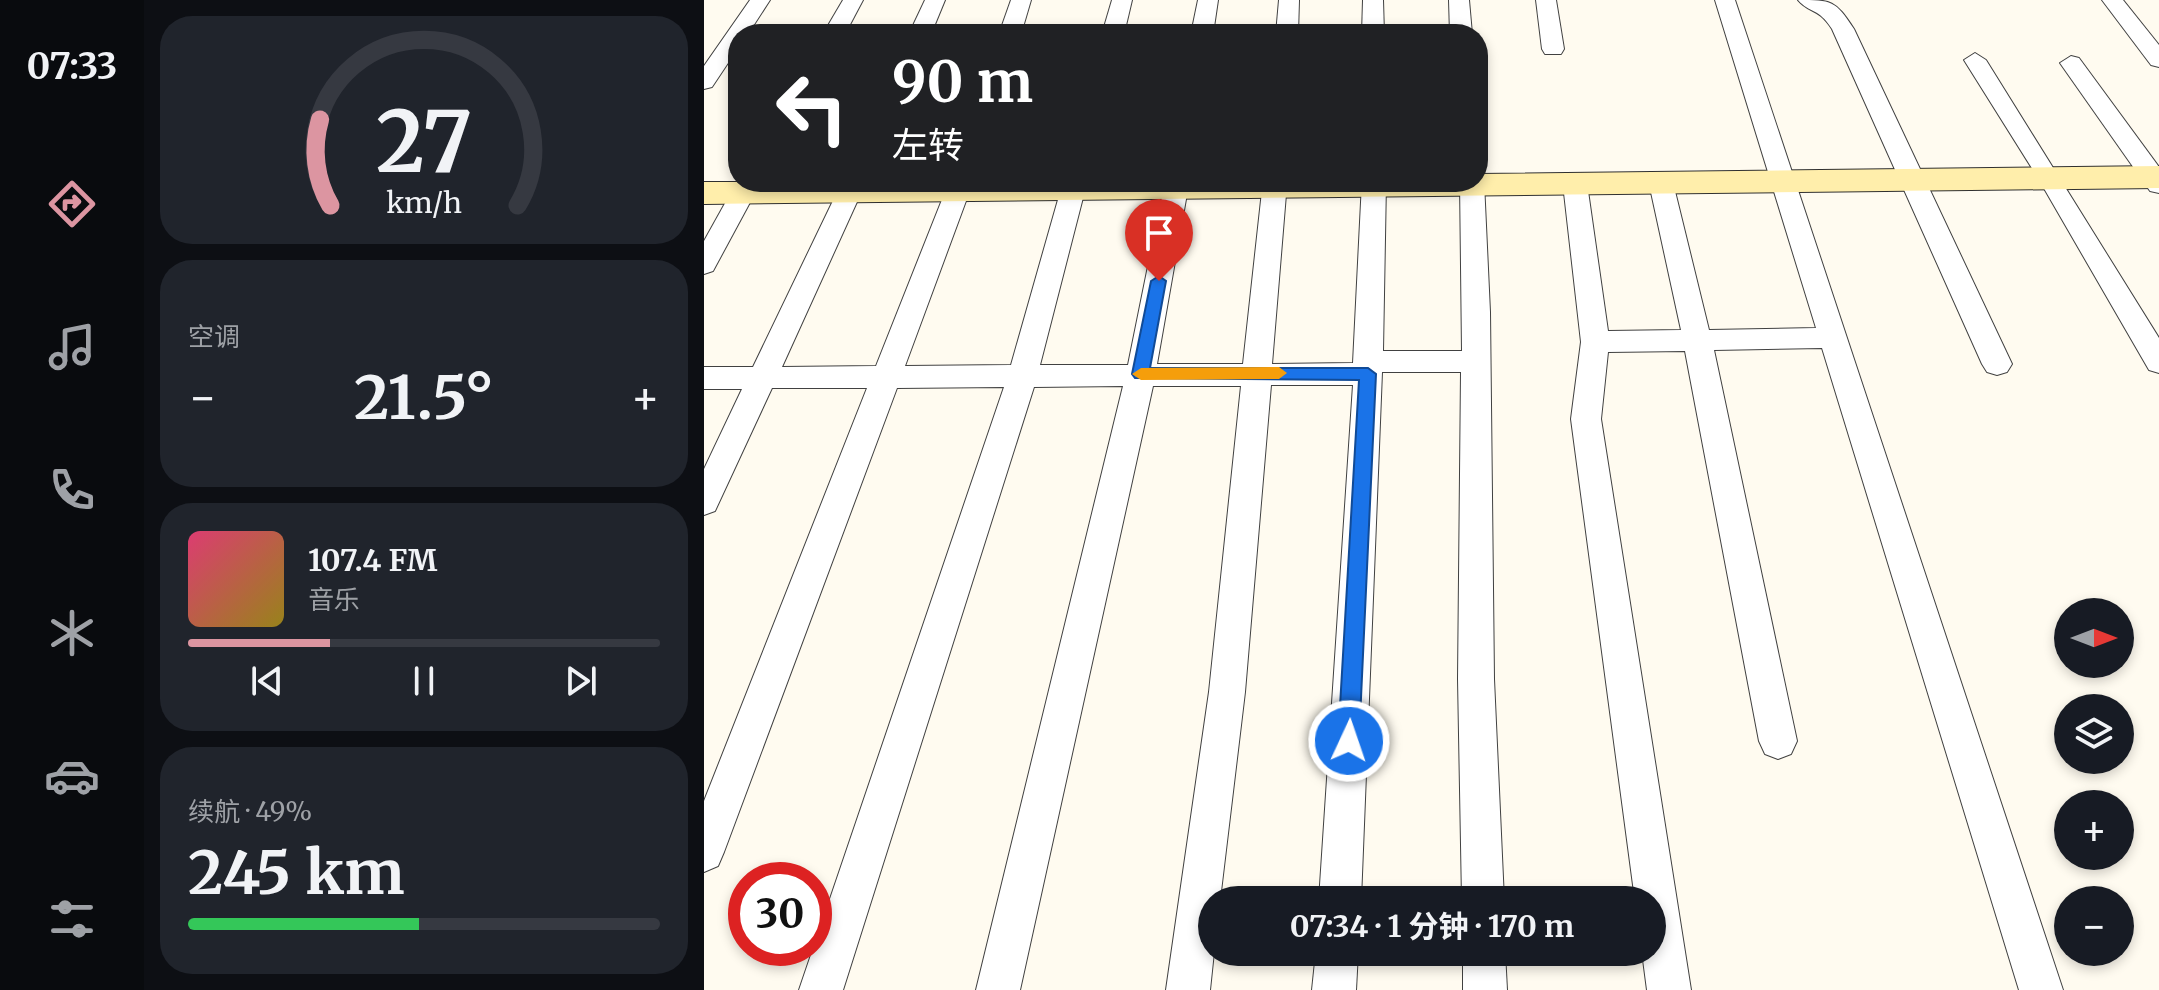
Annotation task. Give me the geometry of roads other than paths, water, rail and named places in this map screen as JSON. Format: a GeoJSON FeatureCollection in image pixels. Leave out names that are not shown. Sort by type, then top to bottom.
{"type":"FeatureCollection","features":[{"type":"Feature","properties":{"kind":"street"},"geometry":{"type":"LineString","coordinates":[[744,24],[760,0]]}},
{"type":"Feature","properties":{"kind":"street"},"geometry":{"type":"LineString","coordinates":[[840,24],[853,0]]}},
{"type":"Feature","properties":{"kind":"street"},"geometry":{"type":"LineString","coordinates":[[924,24],[935,0]]}},
{"type":"Feature","properties":{"kind":"street"},"geometry":{"type":"LineString","coordinates":[[1013,24],[1021,0]]}},
{"type":"Feature","properties":{"kind":"street"},"geometry":{"type":"LineString","coordinates":[[1116,24],[1122,0]]}},
{"type":"Feature","properties":{"kind":"street"},"geometry":{"type":"LineString","coordinates":[[1204,24],[1208,0]]}},
{"type":"Feature","properties":{"kind":"street"},"geometry":{"type":"LineString","coordinates":[[1288,24],[1289,0]]}},
{"type":"Feature","properties":{"kind":"street"},"geometry":{"type":"LineString","coordinates":[[1373,0],[1373,24]]}},
{"type":"Feature","properties":{"kind":"street"},"geometry":{"type":"LineString","coordinates":[[1459,0],[1460,24]]}},
{"type":"Feature","properties":{"kind":"street"},"geometry":{"type":"LineString","coordinates":[[1546,0],[1553,49]]}},
{"type":"Feature","properties":{"kind":"street"},"geometry":{"type":"LineString","coordinates":[[1725,0],[2041,990]]}},
{"type":"Feature","properties":{"kind":"street"},"geometry":{"type":"LineString","coordinates":[[1808,0],[1830,9],[1843,29],[1997,364]]}},
{"type":"Feature","properties":{"kind":"street"},"geometry":{"type":"LineString","coordinates":[[2112,0],[2159,60]]}},
{"type":"Feature","properties":{"kind":"street"},"geometry":{"type":"LineString","coordinates":[[704,82],[728,47]]}},
{"type":"Feature","properties":{"kind":"street"},"geometry":{"type":"LineString","coordinates":[[1975,60],[2050,178],[2159,362]]}},
{"type":"Feature","properties":{"kind":"street"},"geometry":{"type":"LineString","coordinates":[[2071,63],[2157,179]]}},
{"type":"Feature","properties":{"kind":"street"},"geometry":{"type":"LineString","coordinates":[[1488,183],[2157,179]]}},
{"type":"Feature","properties":{"kind":"street"},"geometry":{"type":"LineString","coordinates":[[1661,183],[1697,339],[1778,741]]}},
{"type":"Feature","properties":{"kind":"street"},"geometry":{"type":"LineString","coordinates":[[1575,184],[1595,342],[1586,419],[1669,990]]}},
{"type":"Feature","properties":{"kind":"street"},"geometry":{"type":"LineString","coordinates":[[704,193],[728,190]]}},
{"type":"Feature","properties":{"kind":"street"},"geometry":{"type":"LineString","coordinates":[[704,265],[743,192]]}},
{"type":"Feature","properties":{"kind":"street"},"geometry":{"type":"LineString","coordinates":[[704,502],[850,192]]}},
{"type":"Feature","properties":{"kind":"street"},"geometry":{"type":"LineString","coordinates":[[704,852],[958,192]]}},
{"type":"Feature","properties":{"kind":"street"},"geometry":{"type":"LineString","coordinates":[[821,990],[1023,375],[1072,192]]}},
{"type":"Feature","properties":{"kind":"street"},"geometry":{"type":"LineString","coordinates":[[998,990],[1141,374],[1176,192]]}},
{"type":"Feature","properties":{"kind":"street"},"geometry":{"type":"LineString","coordinates":[[1188,990],[1227,692],[1274,192]]}},
{"type":"Feature","properties":{"kind":"street"},"geometry":{"type":"LineString","coordinates":[[1341,886],[1368,368],[1374,192]]}},
{"type":"Feature","properties":{"kind":"street"},"geometry":{"type":"LineString","coordinates":[[1472,192],[1476,361],[1476,679],[1483,886]]}},
{"type":"Feature","properties":{"kind":"street"},"geometry":{"type":"LineString","coordinates":[[1595,342],[1833,338]]}},
{"type":"Feature","properties":{"kind":"street"},"geometry":{"type":"LineString","coordinates":[[704,378],[1257,373],[1476,361]]}},
{"type":"Feature","properties":{"kind":"street"},"geometry":{"type":"LineString","coordinates":[[1334,990],[1336,966]]}},
{"type":"Feature","properties":{"kind":"street"},"geometry":{"type":"LineString","coordinates":[[1484,966],[1485,990]]}}]}
